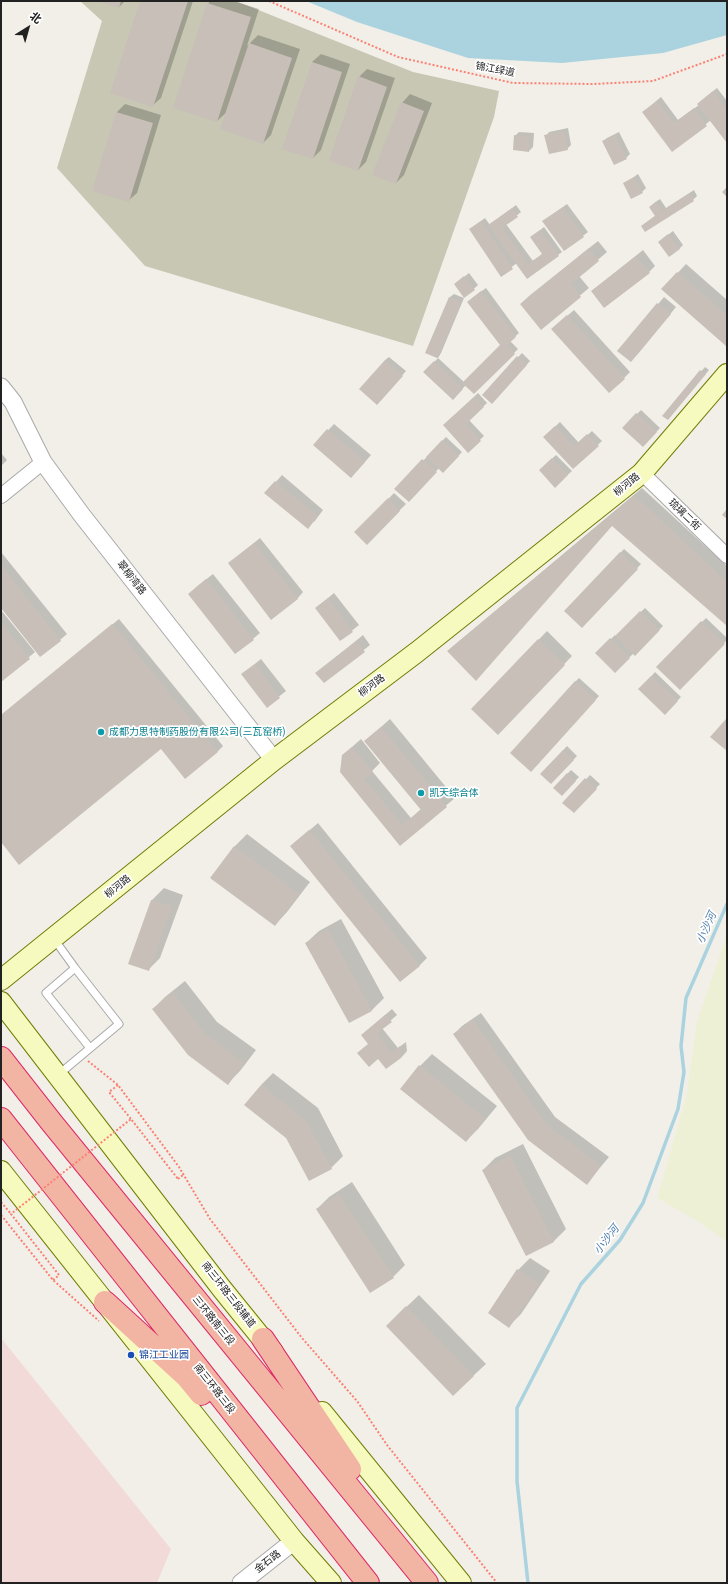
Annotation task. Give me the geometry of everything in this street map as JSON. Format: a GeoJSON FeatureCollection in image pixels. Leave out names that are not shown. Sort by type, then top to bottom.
{"type":"FeatureCollection","features":[{"type":"Feature","properties":{"kind":"highway","name":"三环路南三段"},"geometry":{"type":"LineString","coordinates":[[1,1058],[57,1129],[427,1583]]}},
{"type":"Feature","properties":{"kind":"highway","name":"南三环路三段"},"geometry":{"type":"LineString","coordinates":[[1,1119],[368,1583]]}},
{"type":"Feature","properties":{"kind":"highway"},"geometry":{"type":"LineString","coordinates":[[102,1312],[187,1376],[340,1566],[357,1583]]}},
{"type":"Feature","properties":{"kind":"highway"},"geometry":{"type":"LineString","coordinates":[[262,1339],[427,1583]]}},
{"type":"Feature","properties":{"kind":"main road","name":"柳河路"},"geometry":{"type":"LineString","coordinates":[[1,980],[274,760],[417,652],[642,473],[727,374]]}},
{"type":"Feature","properties":{"kind":"main road","name":"南三环路三段辅道"},"geometry":{"type":"LineString","coordinates":[[1,1002],[222,1289],[461,1583]]}},
{"type":"Feature","properties":{"kind":"main road"},"geometry":{"type":"LineString","coordinates":[[1,1170],[102,1312],[331,1583]]}},
{"type":"Feature","properties":{"kind":"street","name":"翠柳湾路"},"geometry":{"type":"LineString","coordinates":[[1,387],[13,402],[43,462],[81,514],[274,760]]}},
{"type":"Feature","properties":{"kind":"street"},"geometry":{"type":"LineString","coordinates":[[1,496],[43,462]]}},
{"type":"Feature","properties":{"kind":"street","name":"琉璃二街"},"geometry":{"type":"LineString","coordinates":[[642,473],[727,556]]}},
{"type":"Feature","properties":{"kind":"street","name":"金石路"},"geometry":{"type":"LineString","coordinates":[[241,1583],[294,1541]]}},
{"type":"Feature","properties":{"kind":"lane"},"geometry":{"type":"LineString","coordinates":[[54,938],[74,968],[119,1024],[58,1075]]}},
{"type":"Feature","properties":{"kind":"lane"},"geometry":{"type":"LineString","coordinates":[[74,968],[46,993],[90,1048]]}},
{"type":"Feature","properties":{"kind":"path","name":"锦江绿道"},"geometry":{"type":"LineString","coordinates":[[269,1],[398,57],[513,83],[593,84],[653,81],[727,54]]}},
{"type":"Feature","properties":{"kind":"path"},"geometry":{"type":"LineString","coordinates":[[81,1056],[118,1086],[184,1174],[214,1225],[302,1338],[357,1401],[388,1445],[497,1583]]}},
{"type":"Feature","properties":{"kind":"path"},"geometry":{"type":"LineString","coordinates":[[118,1086],[109,1092],[178,1179],[184,1174]]}},
{"type":"Feature","properties":{"kind":"path"},"geometry":{"type":"LineString","coordinates":[[11,1214],[131,1119]]}},
{"type":"Feature","properties":{"kind":"path"},"geometry":{"type":"LineString","coordinates":[[1,1202],[59,1275],[53,1280]]}},
{"type":"Feature","properties":{"kind":"path"},"geometry":{"type":"LineString","coordinates":[[1,1215],[53,1280],[102,1312]]}},
{"type":"Feature","properties":{"kind":"shaded area"},"geometry":{"type":"Polygon","coordinates":[[[80,1],[236,1],[413,72],[499,91],[494,117],[413,346],[145,266],[57,168],[102,21],[80,1]]]}},
{"type":"Feature","properties":{"kind":"shaded area"},"geometry":{"type":"Polygon","coordinates":[[[727,935],[727,1242],[699,1222],[657,1198],[686,1098],[697,1021],[727,935]]]}},
{"type":"Feature","properties":{"kind":"shaded area"},"geometry":{"type":"Polygon","coordinates":[[[1,1338],[171,1549],[157,1583],[1,1583],[1,1338]]]}},
{"type":"Feature","properties":{"kind":"water"},"geometry":{"type":"Polygon","coordinates":[[[306,1],[727,1],[727,35],[663,53],[562,63],[468,58],[357,22],[306,1]]]}},
{"type":"Feature","properties":{"kind":"building"},"geometry":{"type":"Polygon","coordinates":[[[97,1],[121,1],[119,8],[97,1]]]}},
{"type":"Feature","properties":{"kind":"building"},"geometry":{"type":"Polygon","coordinates":[[[140,1],[188,1],[153,107],[110,93],[140,1]]]}},
{"type":"Feature","properties":{"kind":"building"},"geometry":{"type":"Polygon","coordinates":[[[207,3],[251,17],[217,122],[173,108],[207,3]]]}},
{"type":"Feature","properties":{"kind":"building"},"geometry":{"type":"Polygon","coordinates":[[[249,43],[292,58],[263,144],[220,129],[249,43]]]}},
{"type":"Feature","properties":{"kind":"building"},"geometry":{"type":"Polygon","coordinates":[[[312,62],[342,72],[313,159],[282,149],[312,62]]]}},
{"type":"Feature","properties":{"kind":"building"},"geometry":{"type":"Polygon","coordinates":[[[358,76],[387,87],[358,171],[329,161],[358,76]]]}},
{"type":"Feature","properties":{"kind":"building"},"geometry":{"type":"Polygon","coordinates":[[[713,91],[727,110],[727,143],[697,104],[713,91]]]}},
{"type":"Feature","properties":{"kind":"building"},"geometry":{"type":"Polygon","coordinates":[[[657,101],[674,123],[694,108],[707,126],[672,152],[642,112],[657,101]]]}},
{"type":"Feature","properties":{"kind":"building"},"geometry":{"type":"Polygon","coordinates":[[[401,102],[424,111],[396,184],[372,175],[401,102]]]}},
{"type":"Feature","properties":{"kind":"building"},"geometry":{"type":"Polygon","coordinates":[[[116,112],[153,123],[129,202],[92,191],[116,112]]]}},
{"type":"Feature","properties":{"kind":"building"},"geometry":{"type":"Polygon","coordinates":[[[564,131],[568,150],[549,154],[544,135],[564,131]]]}},
{"type":"Feature","properties":{"kind":"building"},"geometry":{"type":"Polygon","coordinates":[[[514,135],[530,137],[529,152],[513,150],[514,135]]]}},
{"type":"Feature","properties":{"kind":"building"},"geometry":{"type":"Polygon","coordinates":[[[615,135],[627,159],[614,165],[602,141],[615,135]]]}},
{"type":"Feature","properties":{"kind":"building"},"geometry":{"type":"Polygon","coordinates":[[[634,177],[643,193],[631,199],[623,183],[634,177]]]}},
{"type":"Feature","properties":{"kind":"building"},"geometry":{"type":"Polygon","coordinates":[[[727,187],[727,197],[722,192],[727,187]]]}},
{"type":"Feature","properties":{"kind":"building"},"geometry":{"type":"Polygon","coordinates":[[[689,194],[694,201],[645,232],[641,226],[655,216],[649,207],[656,202],[662,211],[689,194]]]}},
{"type":"Feature","properties":{"kind":"building"},"geometry":{"type":"Polygon","coordinates":[[[563,207],[584,237],[564,251],[542,221],[563,207]]]}},
{"type":"Feature","properties":{"kind":"building"},"geometry":{"type":"Polygon","coordinates":[[[512,208],[518,217],[502,228],[528,264],[542,254],[530,237],[540,230],[559,256],[527,279],[488,225],[512,208]]]}},
{"type":"Feature","properties":{"kind":"building"},"geometry":{"type":"Polygon","coordinates":[[[481,221],[513,269],[501,277],[469,229],[481,221]]]}},
{"type":"Feature","properties":{"kind":"building"},"geometry":{"type":"Polygon","coordinates":[[[668,234],[680,249],[669,257],[658,242],[668,234]]]}},
{"type":"Feature","properties":{"kind":"building"},"geometry":{"type":"Polygon","coordinates":[[[589,248],[599,261],[571,284],[581,297],[541,330],[520,304],[589,248]]]}},
{"type":"Feature","properties":{"kind":"building"},"geometry":{"type":"Polygon","coordinates":[[[636,256],[650,273],[604,308],[591,291],[636,256]]]}},
{"type":"Feature","properties":{"kind":"building"},"geometry":{"type":"Polygon","coordinates":[[[677,272],[727,315],[726,346],[661,289],[677,272]]]}},
{"type":"Feature","properties":{"kind":"building"},"geometry":{"type":"Polygon","coordinates":[[[464,276],[475,290],[464,298],[454,284],[464,276]]]}},
{"type":"Feature","properties":{"kind":"building"},"geometry":{"type":"Polygon","coordinates":[[[481,291],[516,337],[507,345],[515,354],[474,394],[462,383],[500,345],[467,302],[481,291]]]}},
{"type":"Feature","properties":{"kind":"building"},"geometry":{"type":"Polygon","coordinates":[[[449,297],[461,302],[437,358],[425,353],[449,297]]]}},
{"type":"Feature","properties":{"kind":"building"},"geometry":{"type":"Polygon","coordinates":[[[657,303],[671,314],[631,362],[617,351],[657,303]]]}},
{"type":"Feature","properties":{"kind":"building"},"geometry":{"type":"Polygon","coordinates":[[[567,315],[625,379],[609,393],[551,329],[567,315]]]}},
{"type":"Feature","properties":{"kind":"building"},"geometry":{"type":"Polygon","coordinates":[[[517,356],[527,365],[492,404],[482,395],[517,356]]]}},
{"type":"Feature","properties":{"kind":"building"},"geometry":{"type":"Polygon","coordinates":[[[385,360],[403,376],[377,405],[359,389],[385,360]]]}},
{"type":"Feature","properties":{"kind":"building"},"geometry":{"type":"Polygon","coordinates":[[[434,361],[463,389],[453,400],[423,372],[434,361]]]}},
{"type":"Feature","properties":{"kind":"building"},"geometry":{"type":"Polygon","coordinates":[[[700,370],[706,374],[668,420],[662,416],[700,370]]]}},
{"type":"Feature","properties":{"kind":"building"},"geometry":{"type":"Polygon","coordinates":[[[474,397],[484,407],[466,424],[481,441],[468,453],[443,425],[474,397]]]}},
{"type":"Feature","properties":{"kind":"building"},"geometry":{"type":"Polygon","coordinates":[[[636,413],[657,432],[643,447],[622,428],[636,413]]]}},
{"type":"Feature","properties":{"kind":"building"},"geometry":{"type":"Polygon","coordinates":[[[555,426],[574,446],[587,434],[599,446],[573,469],[543,437],[555,426]]]}},
{"type":"Feature","properties":{"kind":"building"},"geometry":{"type":"Polygon","coordinates":[[[327,429],[365,462],[351,478],[313,445],[327,429]]]}},
{"type":"Feature","properties":{"kind":"building"},"geometry":{"type":"Polygon","coordinates":[[[442,440],[459,456],[443,473],[426,457],[442,440]]]}},
{"type":"Feature","properties":{"kind":"building"},"geometry":{"type":"Polygon","coordinates":[[[552,458],[568,475],[555,488],[539,470],[552,458]]]}},
{"type":"Feature","properties":{"kind":"building"},"geometry":{"type":"Polygon","coordinates":[[[422,459],[437,472],[409,502],[394,489],[422,459]]]}},
{"type":"Feature","properties":{"kind":"building"},"geometry":{"type":"Polygon","coordinates":[[[275,481],[318,516],[308,529],[264,493],[275,481]]]}},
{"type":"Feature","properties":{"kind":"building"},"geometry":{"type":"Polygon","coordinates":[[[634,495],[727,582],[727,626],[612,526],[476,681],[447,651],[634,495]]]}},
{"type":"Feature","properties":{"kind":"building"},"geometry":{"type":"Polygon","coordinates":[[[388,498],[400,511],[367,545],[354,532],[388,498]]]}},
{"type":"Feature","properties":{"kind":"building"},"geometry":{"type":"Polygon","coordinates":[[[727,509],[727,519],[722,515],[727,509]]]}},
{"type":"Feature","properties":{"kind":"building"},"geometry":{"type":"Polygon","coordinates":[[[254,543],[298,599],[271,620],[228,563],[254,543]]]}},
{"type":"Feature","properties":{"kind":"building"},"geometry":{"type":"Polygon","coordinates":[[[620,552],[638,569],[582,628],[564,611],[620,552]]]}},
{"type":"Feature","properties":{"kind":"building"},"geometry":{"type":"Polygon","coordinates":[[[1,565],[61,641],[40,657],[1,608],[1,565]]]}},
{"type":"Feature","properties":{"kind":"building"},"geometry":{"type":"Polygon","coordinates":[[[206,579],[254,640],[235,654],[188,594],[206,579]]]}},
{"type":"Feature","properties":{"kind":"building"},"geometry":{"type":"Polygon","coordinates":[[[328,598],[353,632],[340,641],[315,608],[328,598]]]}},
{"type":"Feature","properties":{"kind":"building"},"geometry":{"type":"Polygon","coordinates":[[[640,611],[660,630],[635,656],[615,636],[640,611]]]}},
{"type":"Feature","properties":{"kind":"building"},"geometry":{"type":"Polygon","coordinates":[[[701,621],[725,644],[680,690],[656,667],[701,621]]]}},
{"type":"Feature","properties":{"kind":"building"},"geometry":{"type":"Polygon","coordinates":[[[1,623],[30,659],[1,682],[1,623]]]}},
{"type":"Feature","properties":{"kind":"building","name":"成都力思特制药股份有限公司(三瓦窑桥)"},"geometry":{"type":"Polygon","coordinates":[[[112,624],[218,752],[185,779],[161,749],[19,865],[1,842],[1,715],[112,624]]]}},
{"type":"Feature","properties":{"kind":"building"},"geometry":{"type":"Polygon","coordinates":[[[610,638],[630,658],[615,673],[595,653],[610,638]]]}},
{"type":"Feature","properties":{"kind":"building"},"geometry":{"type":"Polygon","coordinates":[[[538,639],[565,665],[498,735],[471,709],[538,639]]]}},
{"type":"Feature","properties":{"kind":"building"},"geometry":{"type":"Polygon","coordinates":[[[356,641],[365,652],[324,683],[315,673],[356,641]]]}},
{"type":"Feature","properties":{"kind":"building"},"geometry":{"type":"Polygon","coordinates":[[[255,664],[280,698],[267,708],[241,674],[255,664]]]}},
{"type":"Feature","properties":{"kind":"building"},"geometry":{"type":"Polygon","coordinates":[[[651,676],[678,701],[665,715],[638,689],[651,676]]]}},
{"type":"Feature","properties":{"kind":"building"},"geometry":{"type":"Polygon","coordinates":[[[575,681],[596,700],[531,772],[510,753],[575,681]]]}},
{"type":"Feature","properties":{"kind":"building"},"geometry":{"type":"Polygon","coordinates":[[[726,719],[727,721],[727,751],[710,737],[726,719]]]}},
{"type":"Feature","properties":{"kind":"building","name":"凯天综合体"},"geometry":{"type":"Polygon","coordinates":[[[381,727],[447,807],[400,846],[340,772],[342,755],[352,747],[373,772],[364,779],[402,825],[421,810],[364,741],[381,727]]]}},
{"type":"Feature","properties":{"kind":"building"},"geometry":{"type":"Polygon","coordinates":[[[563,750],[574,760],[551,784],[540,774],[563,750]]]}},
{"type":"Feature","properties":{"kind":"building"},"geometry":{"type":"Polygon","coordinates":[[[567,773],[576,781],[562,796],[553,788],[567,773]]]}},
{"type":"Feature","properties":{"kind":"building"},"geometry":{"type":"Polygon","coordinates":[[[585,778],[597,789],[574,813],[562,803],[585,778]]]}},
{"type":"Feature","properties":{"kind":"building"},"geometry":{"type":"Polygon","coordinates":[[[309,830],[420,966],[400,982],[290,846],[309,830]]]}},
{"type":"Feature","properties":{"kind":"building"},"geometry":{"type":"Polygon","coordinates":[[[234,846],[299,894],[275,926],[210,878],[234,846]]]}},
{"type":"Feature","properties":{"kind":"building"},"geometry":{"type":"Polygon","coordinates":[[[151,900],[172,907],[149,971],[128,964],[151,900]]]}},
{"type":"Feature","properties":{"kind":"building"},"geometry":{"type":"Polygon","coordinates":[[[328,930],[372,1011],[349,1023],[305,943],[328,930]]]}},
{"type":"Feature","properties":{"kind":"building"},"geometry":{"type":"Polygon","coordinates":[[[173,993],[205,1034],[244,1063],[228,1085],[188,1055],[152,1009],[173,993]]]}},
{"type":"Feature","properties":{"kind":"building"},"geometry":{"type":"Polygon","coordinates":[[[385,1015],[392,1022],[376,1034],[392,1053],[400,1046],[401,1058],[386,1069],[378,1059],[369,1067],[357,1053],[368,1044],[361,1035],[385,1015]]]}},
{"type":"Feature","properties":{"kind":"building"},"geometry":{"type":"Polygon","coordinates":[[[473,1020],[547,1125],[601,1166],[587,1185],[528,1140],[453,1034],[473,1020]]]}},
{"type":"Feature","properties":{"kind":"building"},"geometry":{"type":"Polygon","coordinates":[[[419,1065],[485,1119],[466,1142],[400,1089],[419,1065]]]}},
{"type":"Feature","properties":{"kind":"building"},"geometry":{"type":"Polygon","coordinates":[[[261,1085],[306,1121],[332,1169],[309,1181],[286,1138],[244,1105],[261,1085]]]}},
{"type":"Feature","properties":{"kind":"building"},"geometry":{"type":"Polygon","coordinates":[[[510,1156],[554,1242],[526,1256],[482,1170],[510,1156]]]}},
{"type":"Feature","properties":{"kind":"building"},"geometry":{"type":"Polygon","coordinates":[[[339,1194],[394,1278],[370,1293],[316,1209],[339,1194]]]}},
{"type":"Feature","properties":{"kind":"building"},"geometry":{"type":"Polygon","coordinates":[[[517,1269],[539,1284],[509,1328],[488,1313],[517,1269]]]}},
{"type":"Feature","properties":{"kind":"building"},"geometry":{"type":"Polygon","coordinates":[[[406,1306],[474,1376],[453,1396],[386,1326],[406,1306]]]}},
{"type":"Feature","properties":{"kind":"waterway","name":"小沙河"},"geometry":{"type":"LineString","coordinates":[[528,1583],[517,1481],[517,1408],[581,1284],[620,1240],[643,1203],[678,1109],[684,1072],[681,1046],[686,998],[727,904]]}},
{"type":"Feature","properties":{"kind":"place","name":"成都力思特制药股份有限公司(三瓦窑桥)"},"geometry":{"type":"Point","coordinates":[101,732]}},
{"type":"Feature","properties":{"kind":"place","name":"凯天综合体"},"geometry":{"type":"Point","coordinates":[421,793]}},
{"type":"Feature","properties":{"kind":"place","name":"锦江工业园"},"geometry":{"type":"Point","coordinates":[131,1355]}}]}
